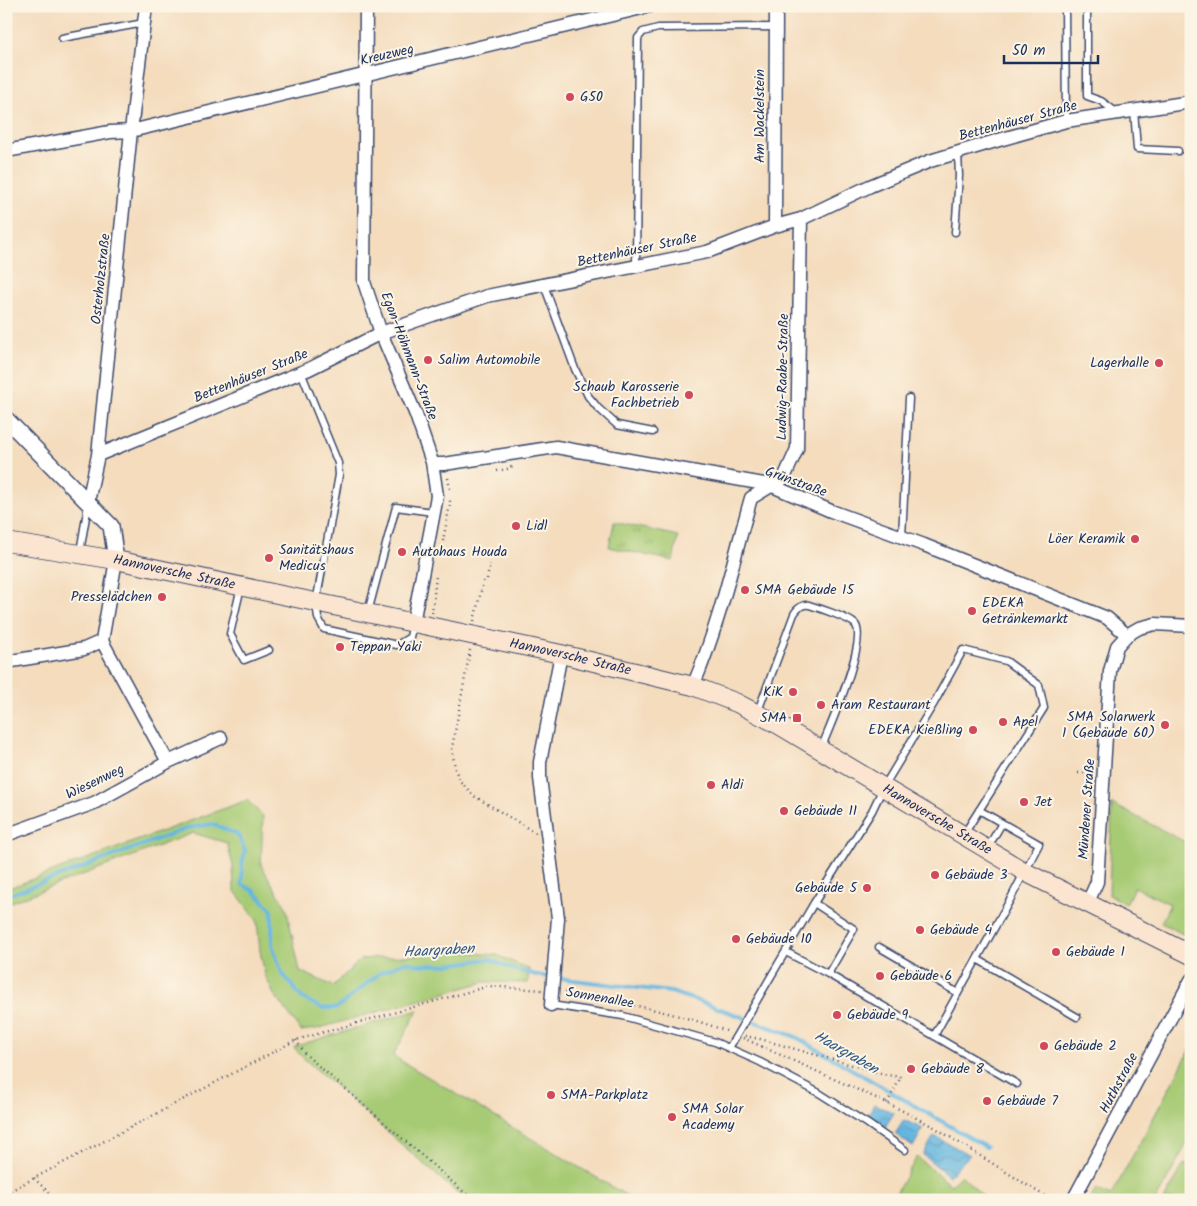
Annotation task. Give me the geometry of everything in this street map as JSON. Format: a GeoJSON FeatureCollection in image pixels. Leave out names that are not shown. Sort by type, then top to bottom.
{"type":"FeatureCollection","features":[{"type":"Feature","properties":{"kind":"main road","name":"Hannoversche Straße"},"geometry":{"type":"LineString","coordinates":[[6,542],[80,553],[241,586],[561,654],[694,686],[757,713],[1024,872],[1191,955]]}},
{"type":"Feature","properties":{"kind":"street","name":"Osterholzstraße"},"geometry":{"type":"LineString","coordinates":[[88,502],[98,454],[130,131],[146,6]]}},
{"type":"Feature","properties":{"kind":"street","name":"Egon-Höhmann-Straße"},"geometry":{"type":"LineString","coordinates":[[366,6],[364,282],[381,333],[416,414],[433,464],[437,496],[413,623]]}},
{"type":"Feature","properties":{"kind":"street","name":"Kreuzweg"},"geometry":{"type":"LineString","coordinates":[[6,151],[110,132],[130,131],[650,6]]}},
{"type":"Feature","properties":{"kind":"street","name":"Am Wackelstein"},"geometry":{"type":"LineString","coordinates":[[775,226],[776,6]]}},
{"type":"Feature","properties":{"kind":"street","name":"Bettenhäuser Straße"},"geometry":{"type":"LineString","coordinates":[[98,454],[301,372],[381,333],[487,296],[707,252],[775,226],[801,219],[870,186],[930,161],[958,152],[1066,121],[1191,102]]}},
{"type":"Feature","properties":{"kind":"street","name":"Ludwig-Raabe-Straße"},"geometry":{"type":"LineString","coordinates":[[694,686],[701,669],[751,498],[784,478],[796,449],[801,219]]}},
{"type":"Feature","properties":{"kind":"street"},"geometry":{"type":"LineString","coordinates":[[6,419],[111,526],[116,560],[102,641],[168,762]]}},
{"type":"Feature","properties":{"kind":"street","name":"Grünstraße"},"geometry":{"type":"LineString","coordinates":[[433,464],[444,464],[556,447],[770,485],[831,511],[1107,618],[1127,635]]}},
{"type":"Feature","properties":{"kind":"street"},"geometry":{"type":"LineString","coordinates":[[1127,635],[1140,628],[1155,624],[1191,626]]}},
{"type":"Feature","properties":{"kind":"street","name":"Mündener Straße"},"geometry":{"type":"LineString","coordinates":[[1087,904],[1097,882],[1110,670],[1117,646],[1127,635]]}},
{"type":"Feature","properties":{"kind":"street"},"geometry":{"type":"LineString","coordinates":[[6,662],[84,649],[102,641]]}},
{"type":"Feature","properties":{"kind":"street","name":"Sonnenallee"},"geometry":{"type":"LineString","coordinates":[[551,1005],[558,918],[540,778],[540,762],[561,654]]}},
{"type":"Feature","properties":{"kind":"street","name":"Wiesenweg"},"geometry":{"type":"LineString","coordinates":[[6,835],[94,802],[168,762],[221,738]]}},
{"type":"Feature","properties":{"kind":"street","name":"Huthstraße"},"geometry":{"type":"LineString","coordinates":[[1073,1200],[1191,980]]}},
{"type":"Feature","properties":{"kind":"lane"},"geometry":{"type":"LineString","coordinates":[[1065,6],[1066,121]]}},
{"type":"Feature","properties":{"kind":"lane"},"geometry":{"type":"LineString","coordinates":[[1087,6],[1087,96],[1102,100],[1112,109],[1113,114]]}},
{"type":"Feature","properties":{"kind":"lane"},"geometry":{"type":"LineString","coordinates":[[62,38],[144,22]]}},
{"type":"Feature","properties":{"kind":"lane"},"geometry":{"type":"LineString","coordinates":[[636,267],[638,38],[643,32],[658,28],[776,26]]}},
{"type":"Feature","properties":{"kind":"lane"},"geometry":{"type":"LineString","coordinates":[[1134,110],[1137,149],[1178,151]]}},
{"type":"Feature","properties":{"kind":"lane"},"geometry":{"type":"LineString","coordinates":[[955,232],[960,176],[958,152]]}},
{"type":"Feature","properties":{"kind":"lane"},"geometry":{"type":"LineString","coordinates":[[544,285],[575,369],[588,396],[617,425],[654,432]]}},
{"type":"Feature","properties":{"kind":"lane"},"geometry":{"type":"LineString","coordinates":[[301,372],[338,463],[339,475],[316,602],[318,618],[324,629],[397,645],[410,637],[413,623]]}},
{"type":"Feature","properties":{"kind":"lane"},"geometry":{"type":"LineString","coordinates":[[902,537],[909,398]]}},
{"type":"Feature","properties":{"kind":"lane","name":"Osterholzstraße"},"geometry":{"type":"LineString","coordinates":[[80,553],[88,502]]}},
{"type":"Feature","properties":{"kind":"lane"},"geometry":{"type":"LineString","coordinates":[[368,614],[396,507],[433,512]]}},
{"type":"Feature","properties":{"kind":"lane"},"geometry":{"type":"LineString","coordinates":[[241,586],[230,634],[244,660],[269,650]]}},
{"type":"Feature","properties":{"kind":"lane"},"geometry":{"type":"LineString","coordinates":[[757,713],[794,614],[798,608],[809,604],[855,624],[859,638],[857,649],[843,693],[820,750]]}},
{"type":"Feature","properties":{"kind":"lane"},"geometry":{"type":"LineString","coordinates":[[729,1048],[814,903],[872,811],[883,788],[933,705],[963,650],[1006,661],[1040,685],[1044,708],[963,836]]}},
{"type":"Feature","properties":{"kind":"lane"},"geometry":{"type":"LineString","coordinates":[[934,1036],[1039,844],[979,810]]}},
{"type":"Feature","properties":{"kind":"lane"},"geometry":{"type":"LineString","coordinates":[[987,850],[1002,823]]}},
{"type":"Feature","properties":{"kind":"lane"},"geometry":{"type":"LineString","coordinates":[[814,903],[854,930],[828,974]]}},
{"type":"Feature","properties":{"kind":"lane"},"geometry":{"type":"LineString","coordinates":[[879,947],[958,993]]}},
{"type":"Feature","properties":{"kind":"lane"},"geometry":{"type":"LineString","coordinates":[[786,952],[828,974],[1017,1084]]}},
{"type":"Feature","properties":{"kind":"lane"},"geometry":{"type":"LineString","coordinates":[[977,959],[1077,1017]]}},
{"type":"Feature","properties":{"kind":"lane","name":"Sonnenallee"},"geometry":{"type":"LineString","coordinates":[[551,1005],[623,1016],[715,1042],[790,1077],[819,1093],[868,1124],[904,1150]]}},
{"type":"Feature","properties":{"kind":"path"},"geometry":{"type":"LineString","coordinates":[[474,624],[490,564]]}},
{"type":"Feature","properties":{"kind":"path"},"geometry":{"type":"LineString","coordinates":[[470,648],[452,748],[455,770],[460,781],[474,796],[529,830],[547,835]]}},
{"type":"Feature","properties":{"kind":"path"},"geometry":{"type":"LineString","coordinates":[[6,1193],[296,1040],[489,986],[553,990]]}},
{"type":"Feature","properties":{"kind":"path"},"geometry":{"type":"LineString","coordinates":[[736,1034],[760,1038],[887,1076],[901,1077],[887,1103]]}},
{"type":"Feature","properties":{"kind":"path"},"geometry":{"type":"LineString","coordinates":[[296,1040],[305,1054],[472,1200]]}},
{"type":"Feature","properties":{"kind":"path"},"geometry":{"type":"LineString","coordinates":[[34,1178],[56,1200]]}},
{"type":"Feature","properties":{"kind":"green space"},"geometry":{"type":"Polygon","coordinates":[[[614,522],[678,536],[673,561],[609,547],[614,522]]]}},
{"type":"Feature","properties":{"kind":"green space"},"geometry":{"type":"Polygon","coordinates":[[[247,800],[263,816],[261,865],[286,907],[300,971],[333,986],[361,959],[460,952],[497,955],[529,969],[528,983],[484,982],[316,1029],[301,1031],[273,993],[265,975],[257,920],[234,890],[233,866],[227,843],[193,833],[6,904],[6,889],[247,800]]]}},
{"type":"Feature","properties":{"kind":"green space"},"geometry":{"type":"Polygon","coordinates":[[[1112,804],[1191,845],[1191,920],[1183,934],[1161,923],[1170,904],[1134,887],[1126,904],[1109,895],[1112,804]]]}},
{"type":"Feature","properties":{"kind":"green space"},"geometry":{"type":"Polygon","coordinates":[[[418,1010],[393,1056],[634,1200],[465,1200],[301,1056],[294,1047],[418,1010]]]}},
{"type":"Feature","properties":{"kind":"green space"},"geometry":{"type":"Polygon","coordinates":[[[1191,1048],[1191,1136],[1156,1200],[1090,1200],[1096,1189],[1111,1196],[1191,1048]]]}},
{"type":"Feature","properties":{"kind":"green space"},"geometry":{"type":"Polygon","coordinates":[[[917,1157],[951,1185],[961,1175],[987,1200],[892,1200],[917,1157]]]}},
{"type":"Feature","properties":{"kind":"green space"},"geometry":{"type":"Polygon","coordinates":[[[1184,1164],[1191,1167],[1191,1200],[1164,1200],[1184,1164]]]}},
{"type":"Feature","properties":{"kind":"water"},"geometry":{"type":"Polygon","coordinates":[[[874,1104],[894,1113],[885,1127],[868,1115],[874,1104]]]}},
{"type":"Feature","properties":{"kind":"water"},"geometry":{"type":"Polygon","coordinates":[[[904,1120],[923,1129],[913,1147],[895,1134],[904,1120]]]}},
{"type":"Feature","properties":{"kind":"water"},"geometry":{"type":"Polygon","coordinates":[[[934,1136],[970,1155],[949,1176],[923,1155],[934,1136]]]}},
{"type":"Feature","properties":{"kind":"waterway","name":"Haargraben"},"geometry":{"type":"LineString","coordinates":[[6,896],[188,828],[213,824],[238,835],[245,851],[242,864],[242,884],[254,891],[272,910],[272,945],[282,973],[302,998],[322,1008],[337,1008],[380,973],[404,962],[421,965],[446,965],[489,959],[515,970],[541,976],[671,992],[796,1037],[986,1147]]}},
{"type":"Feature","properties":{"kind":"place","name":"G50"},"geometry":{"type":"Point","coordinates":[570,97]}},
{"type":"Feature","properties":{"kind":"place","name":"Salim Automobile"},"geometry":{"type":"Point","coordinates":[428,360]}},
{"type":"Feature","properties":{"kind":"place","name":"Lagerhalle"},"geometry":{"type":"Point","coordinates":[1159,363]}},
{"type":"Feature","properties":{"kind":"place","name":"Schaub Karosserie Fachbetrieb"},"geometry":{"type":"Point","coordinates":[689,395]}},
{"type":"Feature","properties":{"kind":"place","name":"Lidl"},"geometry":{"type":"Point","coordinates":[516,526]}},
{"type":"Feature","properties":{"kind":"place","name":"Löer Keramik"},"geometry":{"type":"Point","coordinates":[1135,539]}},
{"type":"Feature","properties":{"kind":"place","name":"Autohaus Houda"},"geometry":{"type":"Point","coordinates":[402,552]}},
{"type":"Feature","properties":{"kind":"place","name":"Sanitätshaus Medicus"},"geometry":{"type":"Point","coordinates":[269,558]}},
{"type":"Feature","properties":{"kind":"place","name":"SMA Gebäude 15"},"geometry":{"type":"Point","coordinates":[745,590]}},
{"type":"Feature","properties":{"kind":"place","name":"Presselädchen"},"geometry":{"type":"Point","coordinates":[162,597]}},
{"type":"Feature","properties":{"kind":"place","name":"EDEKA Getränkemarkt"},"geometry":{"type":"Point","coordinates":[972,611]}},
{"type":"Feature","properties":{"kind":"place","name":"Teppan Yaki"},"geometry":{"type":"Point","coordinates":[340,647]}},
{"type":"Feature","properties":{"kind":"place","name":"KiK"},"geometry":{"type":"Point","coordinates":[793,692]}},
{"type":"Feature","properties":{"kind":"place","name":"Aram Restaurant"},"geometry":{"type":"Point","coordinates":[821,705]}},
{"type":"Feature","properties":{"kind":"place","name":"SMA"},"geometry":{"type":"Point","coordinates":[797,718]}},
{"type":"Feature","properties":{"kind":"place","name":"Apel"},"geometry":{"type":"Point","coordinates":[1003,722]}},
{"type":"Feature","properties":{"kind":"place","name":"SMA Solarwerk 1 (Gebäude 60)"},"geometry":{"type":"Point","coordinates":[1165,725]}},
{"type":"Feature","properties":{"kind":"place","name":"EDEKA Kießling"},"geometry":{"type":"Point","coordinates":[973,730]}},
{"type":"Feature","properties":{"kind":"place","name":"Aldi"},"geometry":{"type":"Point","coordinates":[711,785]}},
{"type":"Feature","properties":{"kind":"place","name":"Jet"},"geometry":{"type":"Point","coordinates":[1024,802]}},
{"type":"Feature","properties":{"kind":"place","name":"Gebäude 11"},"geometry":{"type":"Point","coordinates":[784,811]}},
{"type":"Feature","properties":{"kind":"place","name":"Gebäude 3"},"geometry":{"type":"Point","coordinates":[935,875]}},
{"type":"Feature","properties":{"kind":"place","name":"Gebäude 5"},"geometry":{"type":"Point","coordinates":[867,888]}},
{"type":"Feature","properties":{"kind":"place","name":"Gebäude 4"},"geometry":{"type":"Point","coordinates":[920,930]}},
{"type":"Feature","properties":{"kind":"place","name":"Gebäude 10"},"geometry":{"type":"Point","coordinates":[736,939]}},
{"type":"Feature","properties":{"kind":"place","name":"Gebäude 1"},"geometry":{"type":"Point","coordinates":[1056,952]}},
{"type":"Feature","properties":{"kind":"place","name":"Gebäude 6"},"geometry":{"type":"Point","coordinates":[880,976]}},
{"type":"Feature","properties":{"kind":"place","name":"Gebäude 9"},"geometry":{"type":"Point","coordinates":[837,1015]}},
{"type":"Feature","properties":{"kind":"place","name":"Gebäude 2"},"geometry":{"type":"Point","coordinates":[1044,1046]}},
{"type":"Feature","properties":{"kind":"place","name":"Gebäude 8"},"geometry":{"type":"Point","coordinates":[911,1069]}},
{"type":"Feature","properties":{"kind":"place","name":"SMA-Parkplatz"},"geometry":{"type":"Point","coordinates":[551,1095]}},
{"type":"Feature","properties":{"kind":"place","name":"Gebäude 7"},"geometry":{"type":"Point","coordinates":[987,1101]}},
{"type":"Feature","properties":{"kind":"place","name":"SMA Solar Academy"},"geometry":{"type":"Point","coordinates":[672,1117]}}]}
